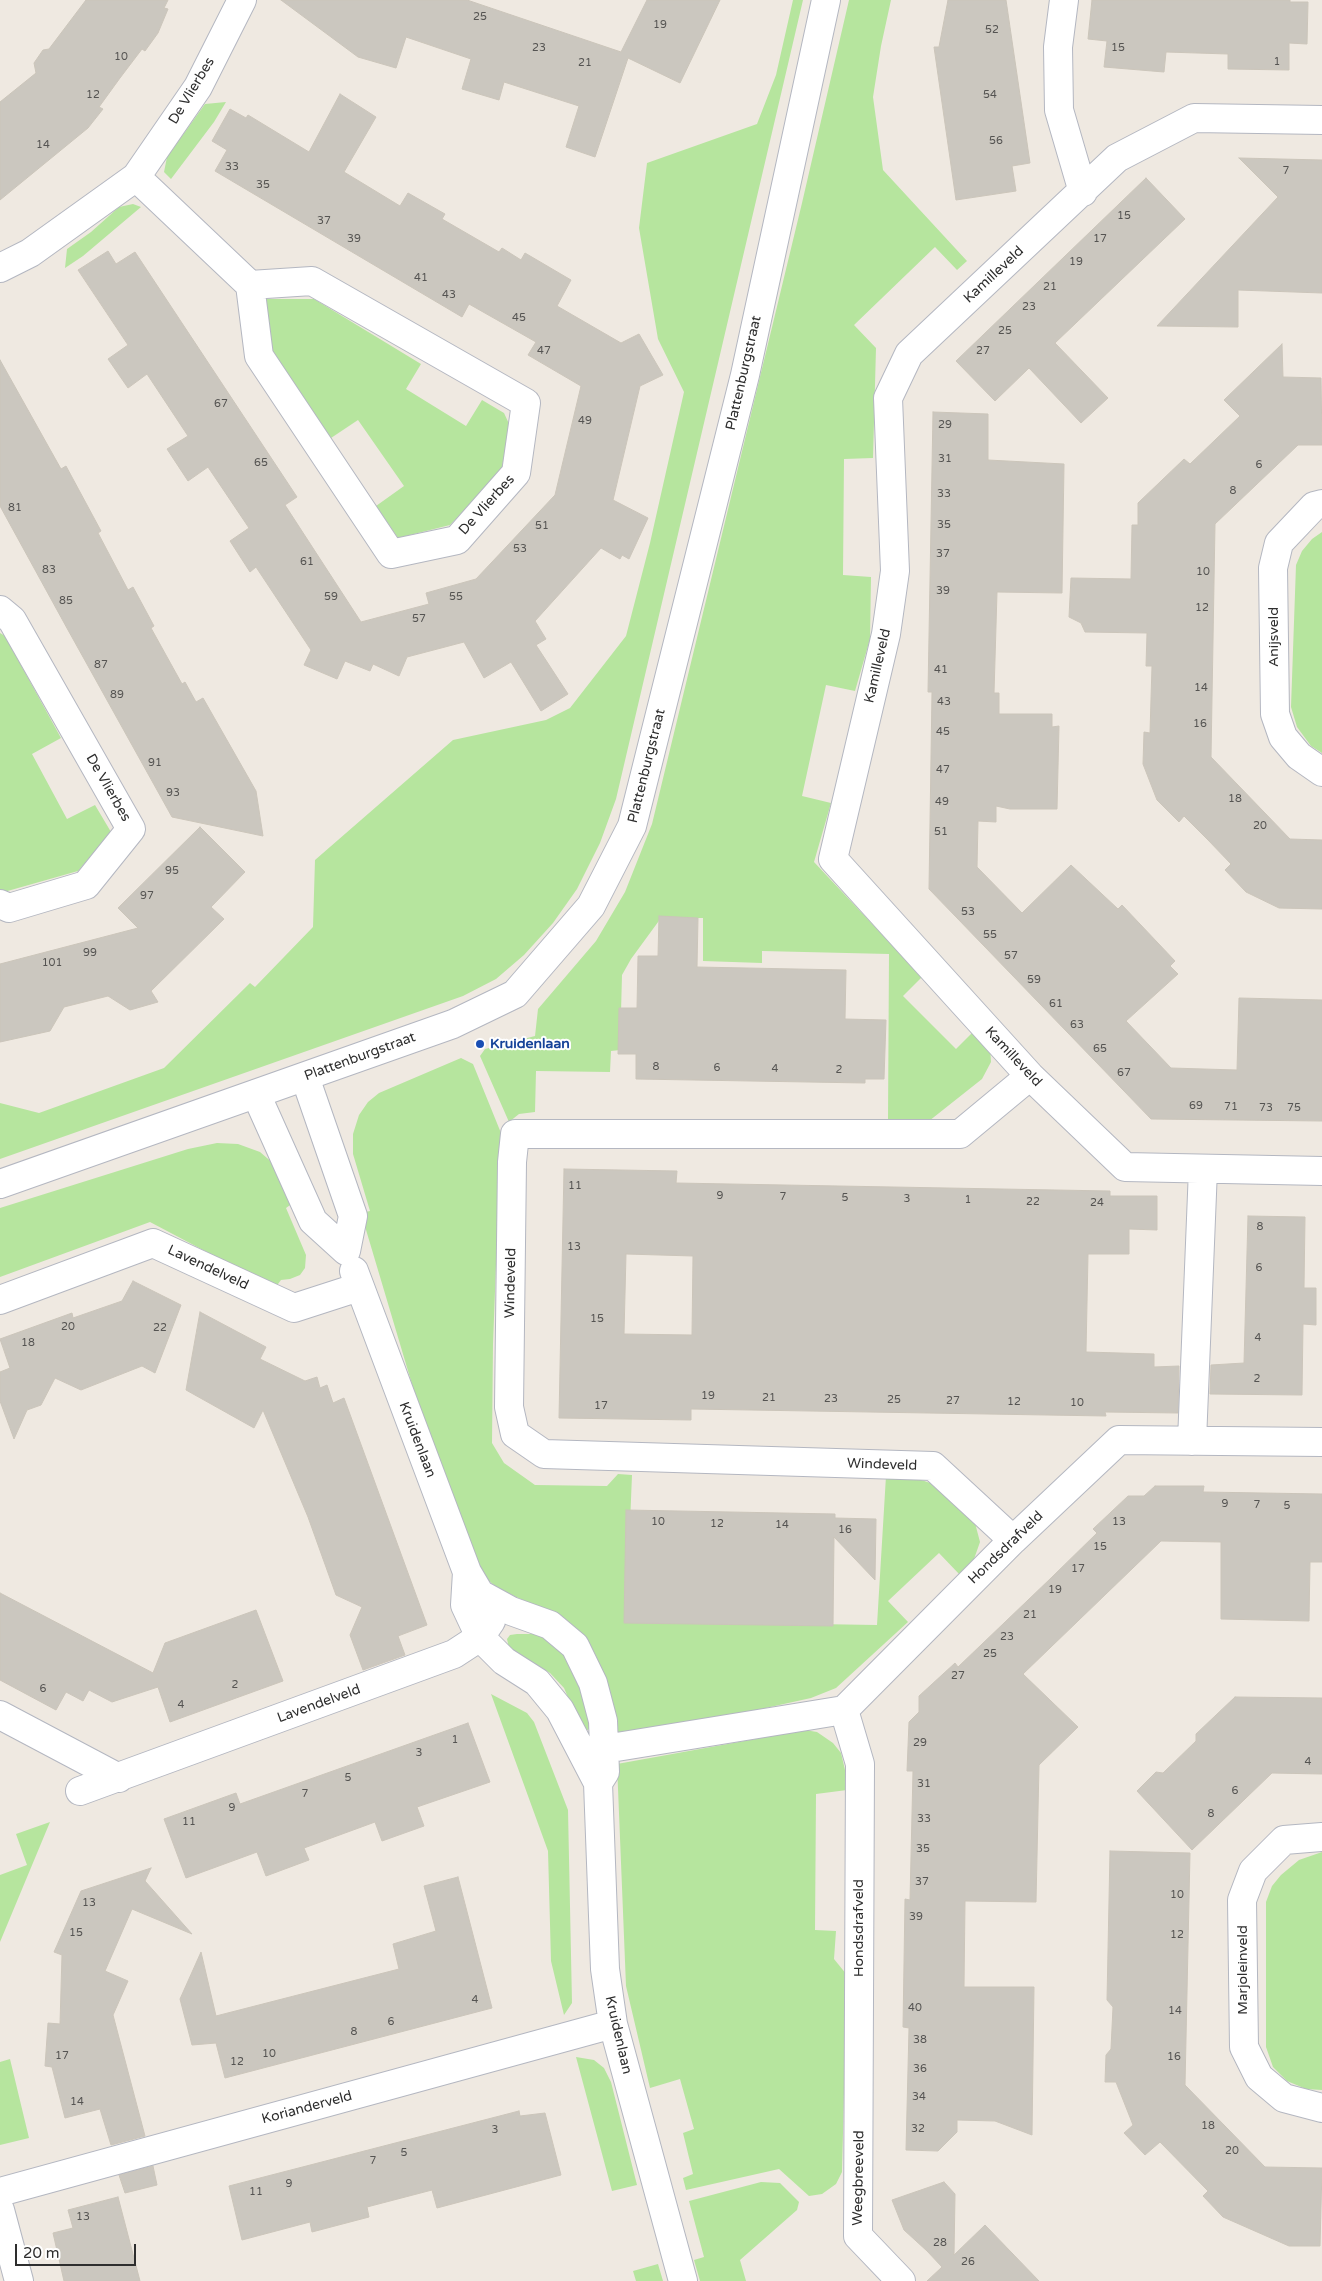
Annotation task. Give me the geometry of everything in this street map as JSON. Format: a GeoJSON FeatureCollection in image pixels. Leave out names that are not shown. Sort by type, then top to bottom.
{"type":"FeatureCollection","features":[{"type":"Feature","properties":{"kind":"street","name":"De Vlierbes"},"geometry":{"type":"LineString","coordinates":[[0,268],[30,253],[136,177],[198,87],[242,0]]}},
{"type":"Feature","properties":{"kind":"street","name":"Plattenburgstraat"},"geometry":{"type":"LineString","coordinates":[[0,1184],[453,1024],[515,994],[591,906],[632,826],[745,375],[826,0]]}},
{"type":"Feature","properties":{"kind":"street"},"geometry":{"type":"LineString","coordinates":[[1064,0],[1058,47],[1059,110],[1083,192]]}},
{"type":"Feature","properties":{"kind":"street","name":"Kamilleveld"},"geometry":{"type":"LineString","coordinates":[[1322,120],[1194,118],[1117,158],[909,354],[888,398],[895,572],[886,634],[833,858],[1030,1076],[1125,1166],[1322,1171]]}},
{"type":"Feature","properties":{"kind":"street"},"geometry":{"type":"LineString","coordinates":[[136,177],[250,286]]}},
{"type":"Feature","properties":{"kind":"street","name":"De Vlierbes"},"geometry":{"type":"LineString","coordinates":[[312,281],[526,403],[516,473],[457,540],[391,554],[259,356],[250,286],[312,281]]}},
{"type":"Feature","properties":{"kind":"street","name":"Anijsveld"},"geometry":{"type":"LineString","coordinates":[[1322,504],[1314,506],[1280,543],[1273,568],[1273,587],[1275,714],[1283,737],[1299,756],[1322,772]]}},
{"type":"Feature","properties":{"kind":"street","name":"De Vlierbes"},"geometry":{"type":"LineString","coordinates":[[0,610],[12,620],[131,829],[86,885],[9,908],[0,904]]}},
{"type":"Feature","properties":{"kind":"street","name":"Windeveld"},"geometry":{"type":"LineString","coordinates":[[1013,1540],[933,1466],[544,1454],[515,1434],[509,1407],[512,1162],[515,1134],[960,1134],[1030,1076]]}},
{"type":"Feature","properties":{"kind":"street"},"geometry":{"type":"LineString","coordinates":[[305,1077],[353,1216],[346,1251]]}},
{"type":"Feature","properties":{"kind":"street","name":"Kruidenlaan"},"geometry":{"type":"LineString","coordinates":[[256,1094],[313,1221],[346,1251],[467,1572],[480,1594],[502,1606],[550,1626],[575,1646],[593,1683],[603,1721],[593,1751],[598,1783],[605,1969],[613,2024],[683,2281]]}},
{"type":"Feature","properties":{"kind":"street"},"geometry":{"type":"LineString","coordinates":[[1192,1441],[1203,1169]]}},
{"type":"Feature","properties":{"kind":"street","name":"Lavendelveld"},"geometry":{"type":"LineString","coordinates":[[0,1300],[153,1244],[294,1308],[360,1287]]}},
{"type":"Feature","properties":{"kind":"street","name":"Hondsdrafveld"},"geometry":{"type":"LineString","coordinates":[[860,2058],[858,1960],[860,1764],[844,1710],[1013,1540],[1118,1440],[1322,1442]]}},
{"type":"Feature","properties":{"kind":"street","name":"Kruidenlaan"},"geometry":{"type":"LineString","coordinates":[[467,1572],[465,1605],[480,1636],[504,1661],[537,1682],[593,1751]]}},
{"type":"Feature","properties":{"kind":"street","name":"Lavendelveld"},"geometry":{"type":"LineString","coordinates":[[80,1791],[454,1654],[480,1636],[502,1606]]}},
{"type":"Feature","properties":{"kind":"street"},"geometry":{"type":"LineString","coordinates":[[593,1751],[844,1710]]}},
{"type":"Feature","properties":{"kind":"street"},"geometry":{"type":"LineString","coordinates":[[0,1715],[119,1778]]}},
{"type":"Feature","properties":{"kind":"street","name":"Marjoleinveld"},"geometry":{"type":"LineString","coordinates":[[1322,1837],[1284,1840],[1253,1871],[1242,1900],[1242,1909],[1244,2046],[1259,2077],[1284,2098],[1322,2108]]}},
{"type":"Feature","properties":{"kind":"street","name":"Korianderveld"},"geometry":{"type":"LineString","coordinates":[[0,2192],[613,2024]]}},
{"type":"Feature","properties":{"kind":"street","name":"Weegbreeveld"},"geometry":{"type":"LineString","coordinates":[[860,2058],[858,2236],[901,2281]]}},
{"type":"Feature","properties":{"kind":"street"},"geometry":{"type":"LineString","coordinates":[[0,2210],[19,2281]]}},
{"type":"Feature","properties":{"kind":"green space"},"geometry":{"type":"Polygon","coordinates":[[[793,0],[803,0],[616,799],[600,843],[577,889],[553,923],[524,955],[496,979],[463,996],[0,1159],[0,1103],[39,1113],[164,1068],[250,983],[255,987],[313,927],[315,860],[453,740],[546,720],[570,708],[626,636],[650,543],[684,392],[658,339],[639,228],[647,163],[757,124],[776,75],[793,0]]]}},
{"type":"Feature","properties":{"kind":"green space"},"geometry":{"type":"Polygon","coordinates":[[[849,0],[891,0],[873,97],[883,170],[967,261],[957,270],[935,247],[854,325],[876,348],[873,458],[844,459],[843,575],[871,577],[870,639],[855,691],[826,685],[802,796],[831,803],[814,862],[922,977],[903,996],[956,1049],[975,1030],[990,1046],[991,1062],[982,1079],[929,1121],[888,1119],[889,954],[762,951],[762,963],[703,961],[703,918],[661,918],[631,959],[622,975],[620,1050],[611,1051],[610,1072],[536,1071],[535,1112],[519,1114],[509,1122],[480,1056],[485,1049],[535,1036],[538,1009],[596,941],[625,892],[652,824],[849,0]]]}},
{"type":"Feature","properties":{"kind":"green space"},"geometry":{"type":"Polygon","coordinates":[[[226,102],[214,122],[171,179],[164,172],[167,157],[205,104],[226,102]]]}},
{"type":"Feature","properties":{"kind":"green space"},"geometry":{"type":"Polygon","coordinates":[[[133,204],[141,207],[83,256],[65,268],[67,249],[91,232],[119,207],[133,204]]]}},
{"type":"Feature","properties":{"kind":"green space"},"geometry":{"type":"Polygon","coordinates":[[[264,299],[314,299],[421,364],[406,389],[466,426],[482,400],[504,413],[510,426],[501,472],[450,525],[398,538],[376,506],[404,486],[358,420],[331,438],[272,352],[264,299]]]}},
{"type":"Feature","properties":{"kind":"green space"},"geometry":{"type":"Polygon","coordinates":[[[1322,532],[1322,753],[1311,746],[1297,727],[1291,707],[1296,565],[1302,551],[1312,539],[1322,532]]]}},
{"type":"Feature","properties":{"kind":"green space"},"geometry":{"type":"Polygon","coordinates":[[[0,633],[5,636],[61,738],[32,754],[67,819],[95,805],[111,832],[78,871],[4,892],[0,890],[0,633]]]}},
{"type":"Feature","properties":{"kind":"green space"},"geometry":{"type":"Polygon","coordinates":[[[461,1058],[473,1064],[501,1133],[493,1344],[492,1443],[504,1463],[535,1485],[607,1486],[618,1474],[632,1475],[626,1621],[877,1625],[886,1476],[913,1477],[930,1483],[975,1523],[980,1542],[974,1559],[959,1574],[939,1553],[888,1601],[908,1622],[836,1688],[811,1698],[616,1741],[612,1702],[596,1656],[587,1639],[568,1621],[497,1588],[486,1578],[477,1564],[414,1391],[361,1213],[370,1211],[353,1154],[353,1134],[359,1115],[368,1102],[379,1093],[461,1058]]]}},
{"type":"Feature","properties":{"kind":"green space"},"geometry":{"type":"Polygon","coordinates":[[[217,1143],[238,1144],[260,1152],[274,1164],[293,1203],[286,1208],[306,1255],[305,1268],[300,1275],[281,1280],[275,1288],[150,1222],[0,1277],[0,1208],[188,1149],[217,1143]]]}},
{"type":"Feature","properties":{"kind":"green space"},"geometry":{"type":"Polygon","coordinates":[[[536,1634],[553,1641],[569,1657],[579,1677],[591,1725],[588,1730],[582,1730],[564,1688],[550,1673],[509,1648],[507,1639],[510,1635],[536,1634]]]}},
{"type":"Feature","properties":{"kind":"green space"},"geometry":{"type":"Polygon","coordinates":[[[491,1694],[527,1713],[534,1722],[568,1810],[572,2003],[564,2015],[551,1961],[548,1851],[491,1694]]]}},
{"type":"Feature","properties":{"kind":"green space"},"geometry":{"type":"Polygon","coordinates":[[[805,1730],[817,1732],[833,1743],[841,1753],[847,1790],[816,1794],[815,1930],[836,1931],[834,1959],[847,1975],[842,2172],[836,2184],[822,2194],[809,2196],[779,2169],[686,2190],[683,2178],[693,2174],[683,2133],[694,2129],[680,2079],[650,2088],[626,1986],[617,1764],[805,1730]]]}},
{"type":"Feature","properties":{"kind":"green space"},"geometry":{"type":"Polygon","coordinates":[[[50,1822],[0,1942],[0,1875],[27,1865],[16,1834],[50,1822]]]}},
{"type":"Feature","properties":{"kind":"green space"},"geometry":{"type":"Polygon","coordinates":[[[1322,1852],[1322,2090],[1306,2089],[1287,2081],[1273,2067],[1266,2047],[1266,1902],[1272,1886],[1281,1875],[1299,1860],[1322,1852]]]}},
{"type":"Feature","properties":{"kind":"green space"},"geometry":{"type":"Polygon","coordinates":[[[576,2057],[594,2060],[604,2068],[611,2082],[637,2185],[612,2191],[576,2057]]]}},
{"type":"Feature","properties":{"kind":"green space"},"geometry":{"type":"Polygon","coordinates":[[[10,2059],[29,2138],[0,2145],[0,2062],[10,2059]]]}},
{"type":"Feature","properties":{"kind":"green space"},"geometry":{"type":"Polygon","coordinates":[[[761,2182],[780,2183],[799,2202],[797,2210],[740,2260],[746,2281],[700,2281],[694,2260],[704,2257],[689,2201],[761,2182]]]}},
{"type":"Feature","properties":{"kind":"green space"},"geometry":{"type":"Polygon","coordinates":[[[658,2264],[663,2281],[636,2281],[633,2271],[658,2264]]]}},
{"type":"Feature","properties":{"kind":"building"},"geometry":{"type":"Polygon","coordinates":[[[86,0],[168,0],[164,8],[168,9],[158,33],[145,51],[142,49],[120,78],[99,107],[103,109],[88,128],[0,200],[0,102],[36,73],[34,63],[43,50],[49,49],[86,0]]]}},
{"type":"Feature","properties":{"kind":"building"},"geometry":{"type":"Polygon","coordinates":[[[281,0],[467,0],[621,52],[647,0],[720,0],[680,83],[628,58],[595,157],[566,147],[579,106],[504,82],[499,100],[462,89],[471,59],[406,37],[396,68],[358,57],[281,0]]]}},
{"type":"Feature","properties":{"kind":"building"},"geometry":{"type":"Polygon","coordinates":[[[948,0],[1006,0],[1030,163],[1012,166],[1016,191],[956,200],[934,47],[939,47],[948,0]]]}},
{"type":"Feature","properties":{"kind":"building"},"geometry":{"type":"Polygon","coordinates":[[[1092,0],[1290,0],[1290,2],[1308,2],[1307,44],[1289,43],[1289,70],[1228,69],[1228,54],[1166,52],[1164,72],[1104,67],[1107,41],[1088,39],[1092,0]]]}},
{"type":"Feature","properties":{"kind":"building"},"geometry":{"type":"Polygon","coordinates":[[[340,94],[376,117],[344,172],[400,206],[408,193],[445,214],[442,219],[499,252],[502,248],[521,260],[525,253],[571,280],[557,306],[621,343],[639,334],[663,375],[640,386],[613,500],[648,518],[629,559],[622,555],[620,559],[601,548],[535,621],[546,639],[536,645],[568,694],[541,711],[511,662],[484,678],[464,642],[407,657],[399,676],[373,664],[370,671],[345,661],[337,679],[304,665],[311,650],[256,567],[250,572],[230,541],[249,528],[208,467],[188,481],[167,449],[188,436],[147,374],[128,388],[108,359],[128,345],[78,270],[108,251],[116,264],[135,252],[297,497],[285,505],[361,622],[429,604],[426,593],[476,579],[555,495],[581,386],[528,355],[536,342],[469,304],[462,317],[215,171],[227,150],[212,141],[230,109],[246,118],[248,115],[309,152],[340,94]]]}},
{"type":"Feature","properties":{"kind":"building"},"geometry":{"type":"Polygon","coordinates":[[[1239,158],[1322,160],[1322,293],[1238,290],[1238,327],[1157,326],[1278,197],[1239,158]]]}},
{"type":"Feature","properties":{"kind":"building"},"geometry":{"type":"Polygon","coordinates":[[[1146,178],[1185,219],[1055,343],[1108,398],[1081,423],[1029,368],[995,401],[956,361],[1146,178]]]}},
{"type":"Feature","properties":{"kind":"building"},"geometry":{"type":"Polygon","coordinates":[[[1282,344],[1283,377],[1321,378],[1322,445],[1298,445],[1215,524],[1211,757],[1290,839],[1322,840],[1322,909],[1279,908],[1246,892],[1225,870],[1231,864],[1208,840],[1184,816],[1179,822],[1157,800],[1143,764],[1144,732],[1150,733],[1152,666],[1146,666],[1147,633],[1085,632],[1081,623],[1069,617],[1071,578],[1131,579],[1132,525],[1138,525],[1138,503],[1184,459],[1190,464],[1240,416],[1224,400],[1282,344]]]}},
{"type":"Feature","properties":{"kind":"building"},"geometry":{"type":"Polygon","coordinates":[[[0,360],[61,469],[66,466],[101,531],[98,533],[128,590],[133,587],[154,626],[151,628],[182,684],[185,682],[196,702],[203,698],[256,791],[263,836],[172,817],[68,630],[0,506],[0,360]]]}},
{"type":"Feature","properties":{"kind":"building"},"geometry":{"type":"Polygon","coordinates":[[[933,412],[988,414],[988,460],[1064,464],[1062,593],[997,592],[994,693],[999,693],[999,714],[1052,714],[1052,727],[1059,726],[1057,809],[1010,809],[996,806],[996,822],[978,821],[977,867],[1022,913],[1071,865],[1118,909],[1122,905],[1175,961],[1170,966],[1178,974],[1126,1021],[1171,1068],[1237,1070],[1239,998],[1322,1000],[1322,1121],[1151,1119],[929,889],[932,692],[928,692],[933,412]]]}},
{"type":"Feature","properties":{"kind":"building"},"geometry":{"type":"Polygon","coordinates":[[[200,827],[245,872],[211,907],[224,919],[151,991],[158,1002],[130,1010],[108,996],[64,1007],[50,1031],[0,1042],[0,964],[138,928],[118,908],[200,827]]]}},
{"type":"Feature","properties":{"kind":"building"},"geometry":{"type":"Polygon","coordinates":[[[659,916],[698,918],[697,967],[846,970],[845,1019],[886,1020],[884,1079],[865,1079],[865,1083],[636,1079],[636,1054],[618,1054],[619,1008],[637,1008],[638,956],[658,956],[659,916]]]}},
{"type":"Feature","properties":{"kind":"building"},"geometry":{"type":"Polygon","coordinates":[[[564,1169],[677,1171],[676,1183],[1110,1191],[1110,1196],[1157,1196],[1157,1230],[1129,1229],[1129,1254],[1088,1254],[1086,1352],[1154,1354],[1154,1367],[1179,1366],[1178,1413],[1105,1412],[1106,1416],[691,1409],[691,1420],[559,1418],[564,1169]],[[626,1254],[624,1334],[692,1335],[693,1256],[626,1254]]]}},
{"type":"Feature","properties":{"kind":"building"},"geometry":{"type":"Polygon","coordinates":[[[1248,1216],[1305,1217],[1304,1288],[1316,1288],[1316,1325],[1303,1324],[1302,1395],[1210,1394],[1211,1365],[1244,1363],[1248,1216]]]}},
{"type":"Feature","properties":{"kind":"building"},"geometry":{"type":"Polygon","coordinates":[[[133,1281],[181,1305],[155,1373],[142,1366],[81,1390],[55,1378],[41,1405],[27,1410],[14,1439],[0,1401],[0,1372],[10,1368],[0,1339],[72,1313],[73,1318],[122,1301],[133,1281]]]}},
{"type":"Feature","properties":{"kind":"building"},"geometry":{"type":"Polygon","coordinates":[[[200,1312],[266,1347],[260,1359],[305,1381],[317,1377],[320,1388],[327,1385],[333,1403],[344,1398],[427,1625],[398,1636],[405,1655],[363,1670],[350,1635],[362,1607],[336,1595],[308,1517],[263,1410],[254,1428],[186,1390],[200,1312]]]}},
{"type":"Feature","properties":{"kind":"building"},"geometry":{"type":"Polygon","coordinates":[[[1155,1486],[1204,1486],[1203,1492],[1322,1494],[1322,1562],[1310,1562],[1309,1621],[1221,1619],[1221,1542],[1161,1541],[1023,1674],[1078,1727],[1039,1765],[1036,1902],[965,1901],[964,1987],[1034,1987],[1032,2135],[995,2121],[957,2120],[957,2132],[938,2151],[906,2150],[909,2028],[903,2027],[905,1899],[910,1900],[913,1771],[907,1771],[909,1722],[919,1712],[919,1696],[955,1663],[958,1667],[1051,1578],[1097,1533],[1093,1529],[1128,1496],[1144,1496],[1155,1486]]]}},
{"type":"Feature","properties":{"kind":"building"},"geometry":{"type":"Polygon","coordinates":[[[626,1510],[835,1514],[835,1518],[876,1519],[875,1580],[834,1537],[833,1626],[624,1623],[626,1510]]]}},
{"type":"Feature","properties":{"kind":"building"},"geometry":{"type":"Polygon","coordinates":[[[0,1593],[153,1673],[165,1643],[256,1610],[283,1681],[170,1722],[158,1687],[112,1702],[89,1690],[83,1701],[66,1692],[56,1710],[0,1680],[0,1593]]]}},
{"type":"Feature","properties":{"kind":"building"},"geometry":{"type":"Polygon","coordinates":[[[1235,1697],[1322,1698],[1322,1774],[1272,1773],[1192,1850],[1137,1791],[1156,1772],[1163,1773],[1196,1741],[1196,1734],[1235,1697]]]}},
{"type":"Feature","properties":{"kind":"building"},"geometry":{"type":"Polygon","coordinates":[[[468,1723],[490,1782],[417,1807],[424,1826],[382,1841],[375,1822],[304,1848],[309,1860],[266,1876],[257,1852],[186,1878],[164,1819],[236,1793],[240,1804],[468,1723]]]}},
{"type":"Feature","properties":{"kind":"building"},"geometry":{"type":"Polygon","coordinates":[[[1110,1851],[1190,1853],[1185,2085],[1265,2167],[1322,2168],[1320,2246],[1289,2246],[1223,2217],[1203,2196],[1208,2191],[1160,2142],[1145,2155],[1124,2133],[1133,2125],[1116,2082],[1105,2082],[1106,2055],[1111,2049],[1113,2007],[1107,2000],[1110,1851]]]}},
{"type":"Feature","properties":{"kind":"building"},"geometry":{"type":"Polygon","coordinates":[[[151,1868],[145,1881],[192,1934],[132,1909],[105,1971],[128,1981],[113,2015],[145,2136],[111,2145],[100,2109],[65,2118],[52,2067],[45,2066],[48,2023],[60,2024],[62,1955],[54,1952],[81,1891],[151,1868]]]}},
{"type":"Feature","properties":{"kind":"building"},"geometry":{"type":"Polygon","coordinates":[[[458,1877],[492,2008],[225,2078],[216,2043],[192,2045],[180,1999],[201,1952],[216,2016],[399,1969],[393,1944],[436,1931],[424,1886],[458,1877]]]}},
{"type":"Feature","properties":{"kind":"building"},"geometry":{"type":"Polygon","coordinates":[[[519,2111],[520,2116],[545,2113],[561,2175],[437,2208],[432,2190],[367,2207],[369,2217],[312,2232],[310,2222],[242,2240],[229,2186],[519,2111]]]}},
{"type":"Feature","properties":{"kind":"building"},"geometry":{"type":"Polygon","coordinates":[[[153,2166],[157,2185],[125,2193],[119,2175],[153,2166]]]}},
{"type":"Feature","properties":{"kind":"building"},"geometry":{"type":"Polygon","coordinates":[[[944,2182],[955,2194],[954,2255],[985,2225],[1039,2281],[927,2281],[942,2267],[904,2230],[892,2200],[944,2182]]]}},
{"type":"Feature","properties":{"kind":"building"},"geometry":{"type":"Polygon","coordinates":[[[118,2197],[140,2281],[64,2281],[53,2233],[73,2228],[68,2210],[118,2197]]]}},
{"type":"Feature","properties":{"kind":"place","name":"Kruidenlaan"},"geometry":{"type":"Point","coordinates":[480,1044]}}]}
